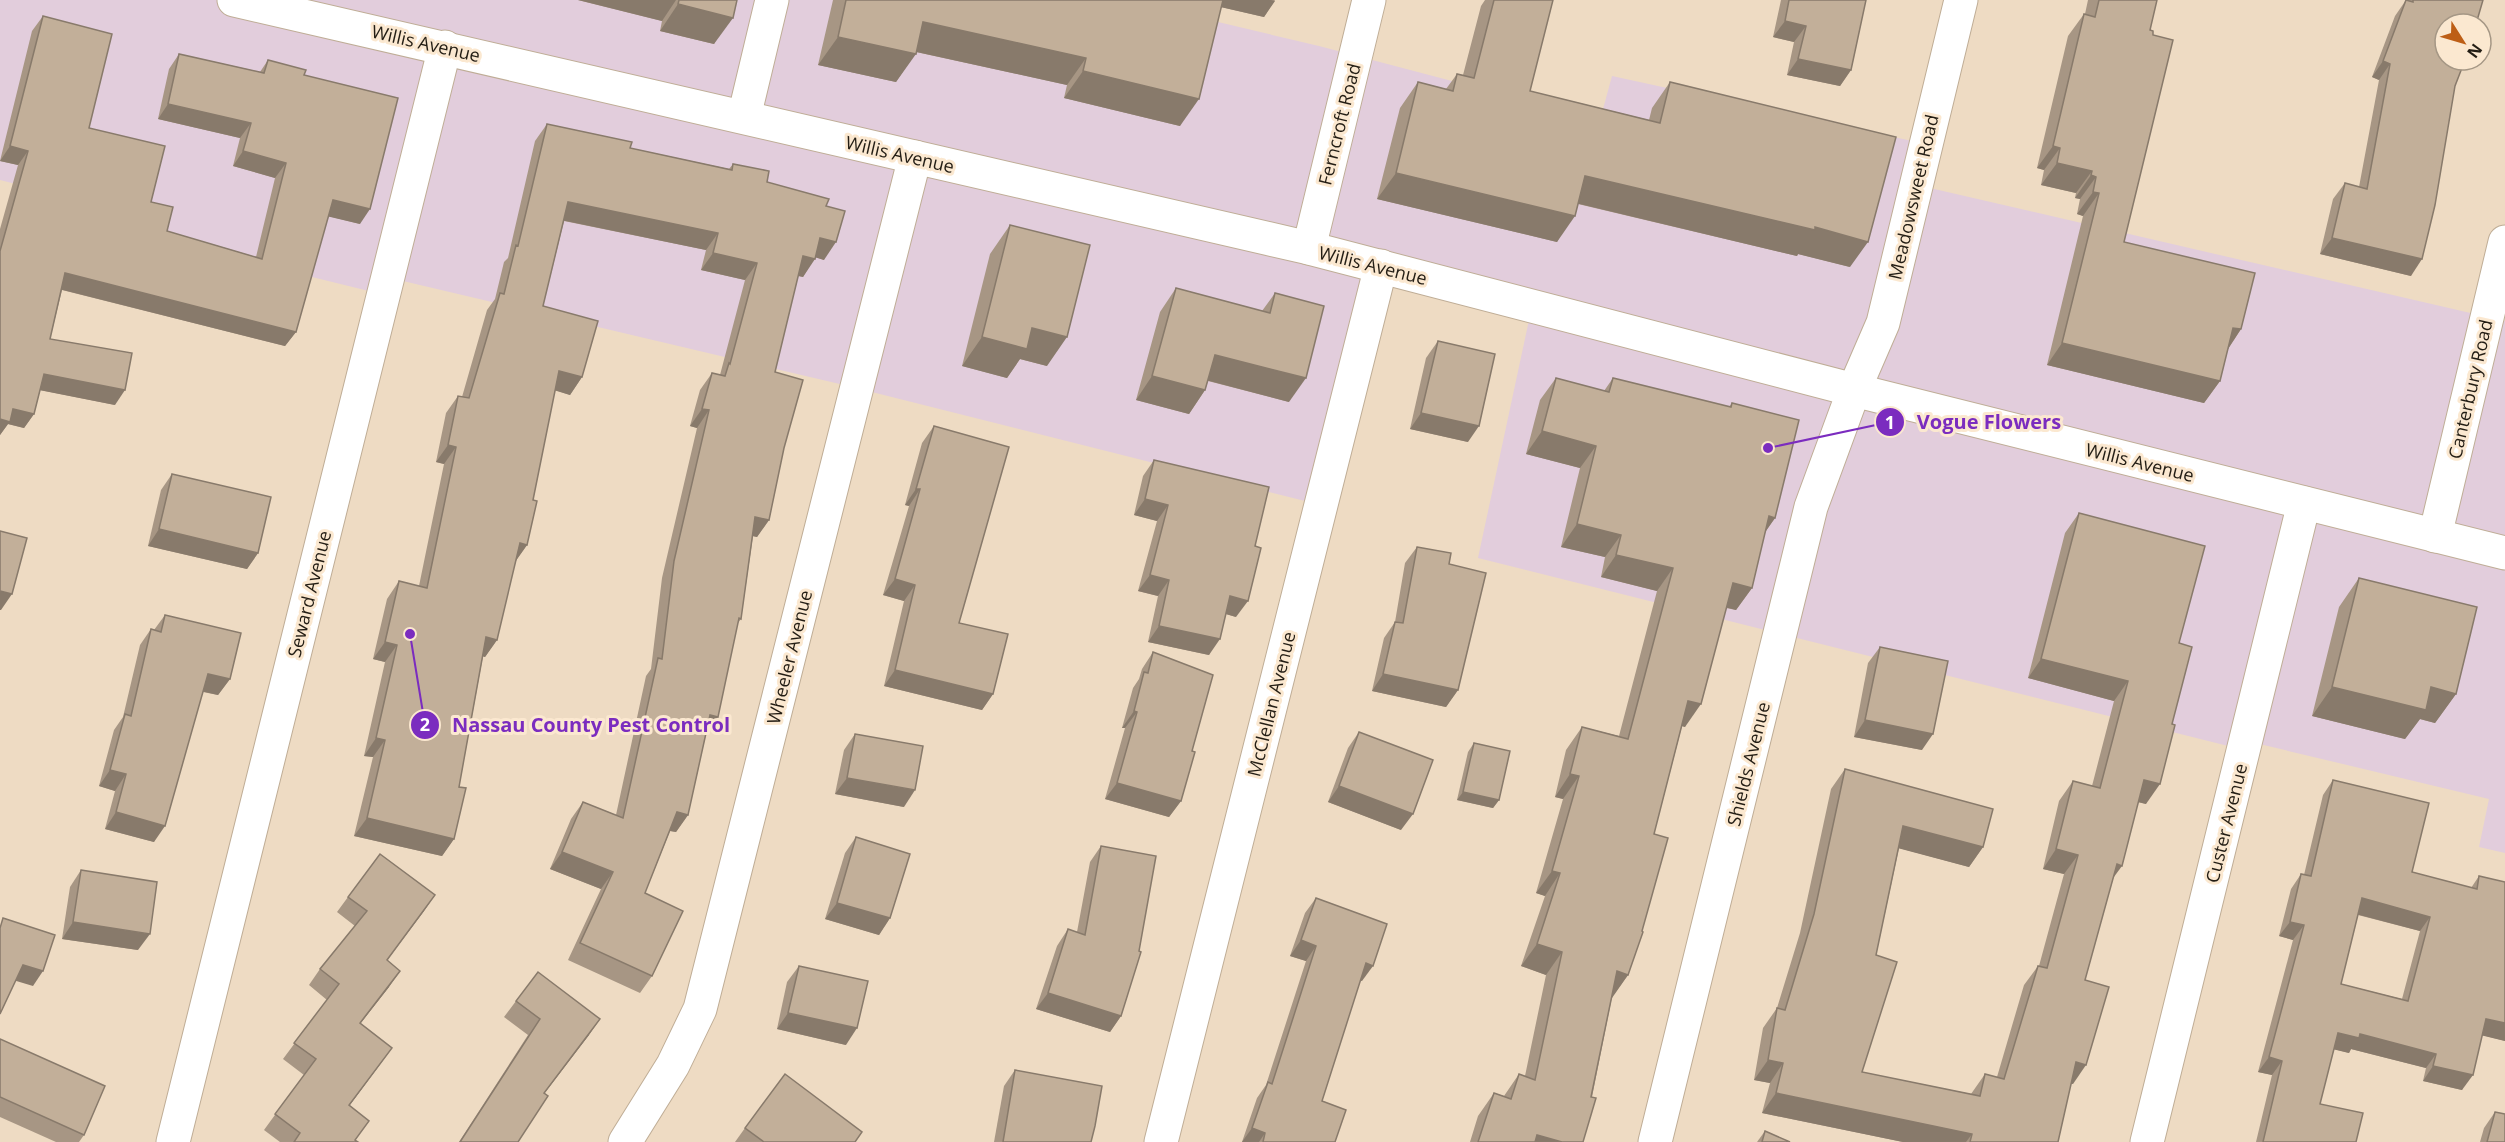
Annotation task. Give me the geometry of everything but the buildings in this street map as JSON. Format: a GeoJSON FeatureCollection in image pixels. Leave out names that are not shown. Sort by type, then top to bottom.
{"type":"FeatureCollection","features":[{"type":"Feature","properties":{"kind":"street","name":"Willis Avenue"},"geometry":{"type":"LineString","coordinates":[[234,0],[1309,248],[1854,390],[2505,553]]}},
{"type":"Feature","properties":{"kind":"street"},"geometry":{"type":"LineString","coordinates":[[744,117],[772,0]]}},
{"type":"Feature","properties":{"kind":"street","name":"Ferncroft Road"},"geometry":{"type":"LineString","coordinates":[[1309,248],[1369,0]]}},
{"type":"Feature","properties":{"kind":"street","name":"Meadowsweet Road"},"geometry":{"type":"LineString","coordinates":[[1854,390],[1883,323],[1960,0]]}},
{"type":"Feature","properties":{"kind":"street","name":"Seward Avenue"},"geometry":{"type":"LineString","coordinates":[[173,1142],[445,47]]}},
{"type":"Feature","properties":{"kind":"street","name":"Wheeler Avenue"},"geometry":{"type":"LineString","coordinates":[[625,1142],[673,1065],[700,1009],[915,157]]}},
{"type":"Feature","properties":{"kind":"street","name":"Canterbury Road"},"geometry":{"type":"LineString","coordinates":[[2435,536],[2505,242]]}},
{"type":"Feature","properties":{"kind":"street","name":"McClellan Avenue"},"geometry":{"type":"LineString","coordinates":[[1161,1142],[1381,266]]}},
{"type":"Feature","properties":{"kind":"street","name":"Shields Avenue"},"geometry":{"type":"LineString","coordinates":[[1655,1142],[1811,507],[1854,390]]}},
{"type":"Feature","properties":{"kind":"street","name":"Custer Avenue"},"geometry":{"type":"LineString","coordinates":[[2147,1142],[2304,503]]}},
{"type":"Feature","properties":{"kind":"shaded area"},"geometry":{"type":"Polygon","coordinates":[[[0,0],[1125,0],[1319,46],[1600,120],[1612,76],[1926,144],[1917,185],[2505,321],[2505,853],[2479,847],[2489,799],[2251,742],[2248,751],[1478,558],[1532,306],[1384,268],[1317,504],[844,385],[386,277],[381,294],[162,240],[166,222],[0,180],[0,0]]]}},
{"type":"Feature","properties":{"kind":"place","name":"Vogue Flowers"},"geometry":{"type":"Point","coordinates":[1768,448]}},
{"type":"Feature","properties":{"kind":"place","name":"Nassau County Pest Control"},"geometry":{"type":"Point","coordinates":[410,634]}}]}
